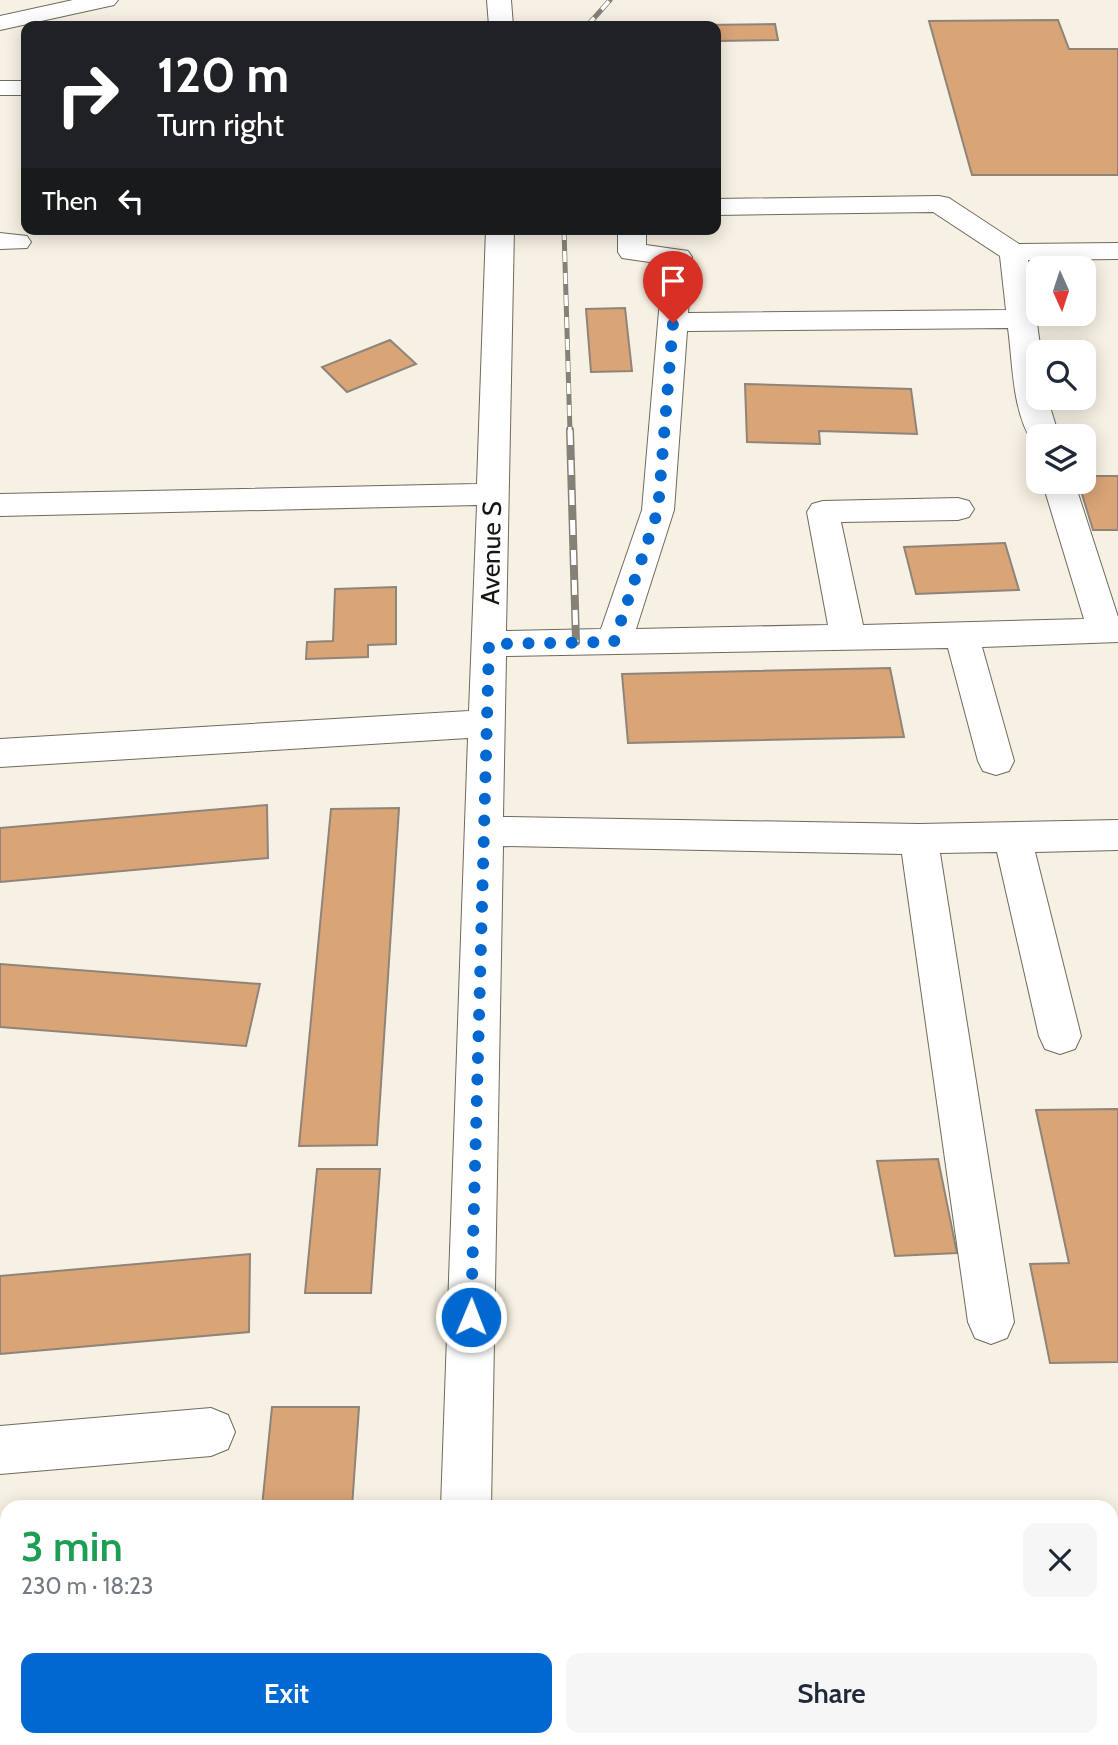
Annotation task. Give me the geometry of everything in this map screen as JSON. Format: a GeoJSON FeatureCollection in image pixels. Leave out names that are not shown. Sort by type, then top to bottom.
{"type":"FeatureCollection","features":[{"type":"Feature","properties":{"kind":"street"},"geometry":{"type":"LineString","coordinates":[[0,23],[106,0]]}},
{"type":"Feature","properties":{"kind":"street"},"geometry":{"type":"LineString","coordinates":[[499,0],[501,21]]}},
{"type":"Feature","properties":{"kind":"street"},"geometry":{"type":"LineString","coordinates":[[0,88],[21,88]]}},
{"type":"Feature","properties":{"kind":"street"},"geometry":{"type":"LineString","coordinates":[[721,207],[939,204],[1013,251],[1118,251]]}},
{"type":"Feature","properties":{"kind":"street","name":"Avenue S"},"geometry":{"type":"LineString","coordinates":[[466,1500],[500,235]]}},
{"type":"Feature","properties":{"kind":"street"},"geometry":{"type":"LineString","coordinates":[[614,642],[658,510],[673,323],[684,248],[632,252],[632,235]]}},
{"type":"Feature","properties":{"kind":"street"},"geometry":{"type":"LineString","coordinates":[[1013,251],[1032,399],[1040,424]]}},
{"type":"Feature","properties":{"kind":"street"},"geometry":{"type":"LineString","coordinates":[[673,323],[1022,320]]}},
{"type":"Feature","properties":{"kind":"street"},"geometry":{"type":"LineString","coordinates":[[0,505],[493,494]]}},
{"type":"Feature","properties":{"kind":"street"},"geometry":{"type":"LineString","coordinates":[[489,644],[962,636],[1111,630],[1063,494]]}},
{"type":"Feature","properties":{"kind":"street"},"geometry":{"type":"LineString","coordinates":[[848,637],[823,512],[958,509]]}},
{"type":"Feature","properties":{"kind":"street"},"geometry":{"type":"LineString","coordinates":[[962,636],[996,761]]}},
{"type":"Feature","properties":{"kind":"street"},"geometry":{"type":"LineString","coordinates":[[0,753],[486,723]]}},
{"type":"Feature","properties":{"kind":"street"},"geometry":{"type":"LineString","coordinates":[[484,831],[919,839],[1118,835]]}},
{"type":"Feature","properties":{"kind":"street"},"geometry":{"type":"LineString","coordinates":[[1012,837],[1060,1036]]}},
{"type":"Feature","properties":{"kind":"street"},"geometry":{"type":"LineString","coordinates":[[919,839],[991,1322]]}},
{"type":"Feature","properties":{"kind":"street"},"geometry":{"type":"LineString","coordinates":[[0,1450],[211,1432]]}},
{"type":"Feature","properties":{"kind":"building"},"geometry":{"type":"Polygon","coordinates":[[[1058,20],[1069,49],[1118,49],[1118,175],[972,175],[929,21],[1058,20]]]}},
{"type":"Feature","properties":{"kind":"building"},"geometry":{"type":"Polygon","coordinates":[[[775,24],[778,40],[721,41],[721,25],[775,24]]]}},
{"type":"Feature","properties":{"kind":"building"},"geometry":{"type":"Polygon","coordinates":[[[625,308],[632,371],[591,372],[586,309],[625,308]]]}},
{"type":"Feature","properties":{"kind":"building"},"geometry":{"type":"Polygon","coordinates":[[[390,340],[416,364],[347,392],[322,367],[390,340]]]}},
{"type":"Feature","properties":{"kind":"building"},"geometry":{"type":"Polygon","coordinates":[[[745,384],[911,389],[917,434],[819,431],[820,444],[747,442],[745,384]]]}},
{"type":"Feature","properties":{"kind":"building"},"geometry":{"type":"Polygon","coordinates":[[[1096,476],[1118,476],[1118,530],[1093,530],[1082,494],[1096,494],[1096,476]]]}},
{"type":"Feature","properties":{"kind":"building"},"geometry":{"type":"Polygon","coordinates":[[[1005,543],[1019,590],[916,594],[904,547],[1005,543]]]}},
{"type":"Feature","properties":{"kind":"building"},"geometry":{"type":"Polygon","coordinates":[[[396,587],[396,644],[368,645],[368,657],[306,659],[307,642],[333,641],[335,589],[396,587]]]}},
{"type":"Feature","properties":{"kind":"building"},"geometry":{"type":"Polygon","coordinates":[[[890,668],[904,737],[628,743],[622,674],[890,668]]]}},
{"type":"Feature","properties":{"kind":"building"},"geometry":{"type":"Polygon","coordinates":[[[267,805],[268,858],[0,882],[0,828],[267,805]]]}},
{"type":"Feature","properties":{"kind":"building"},"geometry":{"type":"Polygon","coordinates":[[[399,808],[377,1145],[299,1146],[331,809],[399,808]]]}},
{"type":"Feature","properties":{"kind":"building"},"geometry":{"type":"Polygon","coordinates":[[[0,964],[260,984],[246,1046],[0,1027],[0,964]]]}},
{"type":"Feature","properties":{"kind":"building"},"geometry":{"type":"Polygon","coordinates":[[[1118,1109],[1118,1362],[1050,1363],[1030,1264],[1069,1263],[1036,1110],[1118,1109]]]}},
{"type":"Feature","properties":{"kind":"building"},"geometry":{"type":"Polygon","coordinates":[[[938,1159],[957,1253],[895,1256],[877,1161],[938,1159]]]}},
{"type":"Feature","properties":{"kind":"building"},"geometry":{"type":"Polygon","coordinates":[[[317,1169],[380,1169],[371,1293],[305,1293],[317,1169]]]}},
{"type":"Feature","properties":{"kind":"building"},"geometry":{"type":"Polygon","coordinates":[[[250,1254],[249,1332],[0,1354],[0,1276],[250,1254]]]}},
{"type":"Feature","properties":{"kind":"building"},"geometry":{"type":"Polygon","coordinates":[[[272,1407],[359,1407],[352,1500],[263,1500],[272,1407]]]}},
{"type":"Feature","properties":{"kind":"railway"},"geometry":{"type":"LineString","coordinates":[[591,21],[610,0]]}},
{"type":"Feature","properties":{"kind":"railway"},"geometry":{"type":"LineString","coordinates":[[564,235],[570,432]]}},
{"type":"Feature","properties":{"kind":"railway"},"geometry":{"type":"LineString","coordinates":[[570,430],[576,642]]}},
{"type":"Feature","properties":{"kind":"route"},"geometry":{"type":"LineString","coordinates":[[471,1317],[489,644],[614,642],[658,510],[673,323]]}}]}
